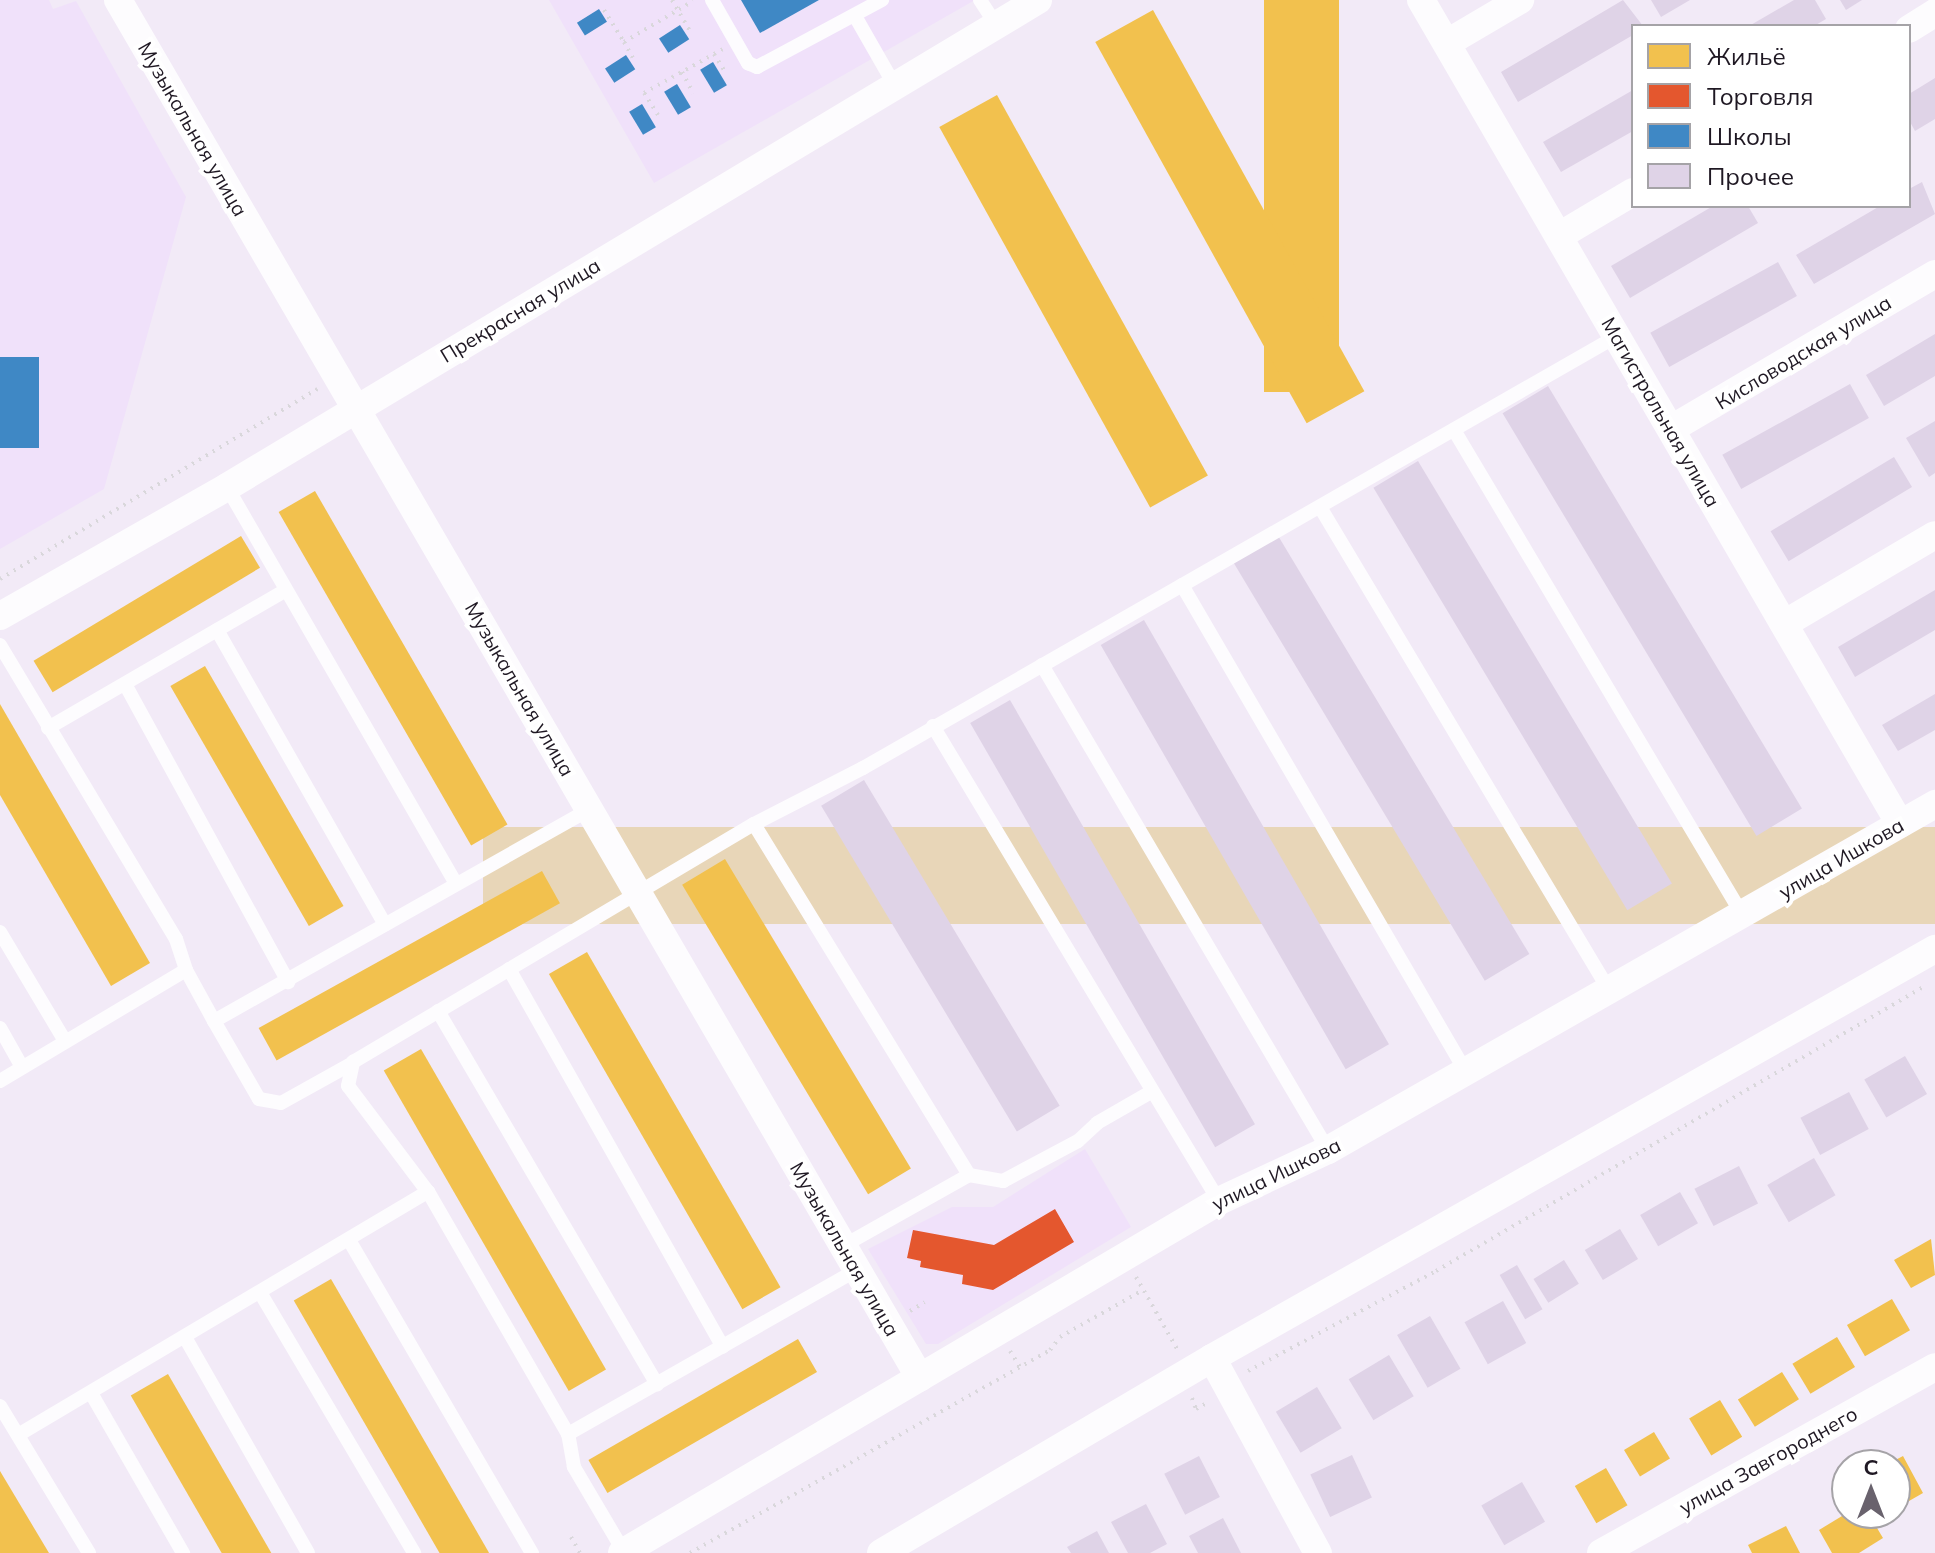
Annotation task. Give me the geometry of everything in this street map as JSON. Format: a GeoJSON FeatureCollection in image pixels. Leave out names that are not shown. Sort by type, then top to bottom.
{"type":"FeatureCollection","features":[{"type":"Feature","properties":{"kind":"street","name":"Музыкальная улица"},"geometry":{"type":"LineString","coordinates":[[118,0],[920,1378]]}},
{"type":"Feature","properties":{"kind":"street","name":"Прекрасная улица"},"geometry":{"type":"LineString","coordinates":[[0,616],[227,487],[1038,0]]}},
{"type":"Feature","properties":{"kind":"street","name":"Магистральная улица"},"geometry":{"type":"LineString","coordinates":[[1421,0],[1900,824]]}},
{"type":"Feature","properties":{"kind":"street"},"geometry":{"type":"LineString","coordinates":[[1447,43],[1520,0]]}},
{"type":"Feature","properties":{"kind":"street"},"geometry":{"type":"LineString","coordinates":[[1911,28],[1935,13]]}},
{"type":"Feature","properties":{"kind":"street"},"geometry":{"type":"LineString","coordinates":[[1559,236],[1631,193]]}},
{"type":"Feature","properties":{"kind":"street","name":"Кисловодская улица"},"geometry":{"type":"LineString","coordinates":[[1671,429],[1935,274]]}},
{"type":"Feature","properties":{"kind":"street"},"geometry":{"type":"LineString","coordinates":[[1784,624],[1935,535]]}},
{"type":"Feature","properties":{"kind":"street","name":"улица Ишкова"},"geometry":{"type":"LineString","coordinates":[[623,1552],[1219,1201],[1328,1150],[1935,804]]}},
{"type":"Feature","properties":{"kind":"street"},"geometry":{"type":"LineString","coordinates":[[881,1553],[1212,1358],[1935,949]]}},
{"type":"Feature","properties":{"kind":"street"},"geometry":{"type":"LineString","coordinates":[[1212,1358],[1318,1553]]}},
{"type":"Feature","properties":{"kind":"street","name":"улица Завгороднего"},"geometry":{"type":"LineString","coordinates":[[1601,1553],[1935,1367]]}},
{"type":"Feature","properties":{"kind":"lane"},"geometry":{"type":"LineString","coordinates":[[712,0],[748,63],[757,67],[882,0]]}},
{"type":"Feature","properties":{"kind":"lane"},"geometry":{"type":"LineString","coordinates":[[980,0],[996,25]]}},
{"type":"Feature","properties":{"kind":"lane"},"geometry":{"type":"LineString","coordinates":[[855,16],[894,84]]}},
{"type":"Feature","properties":{"kind":"lane"},"geometry":{"type":"LineString","coordinates":[[0,645],[176,939],[186,970],[259,1099],[281,1103],[754,824],[1042,665],[1617,336]]}},
{"type":"Feature","properties":{"kind":"lane"},"geometry":{"type":"LineString","coordinates":[[1454,430],[1742,914]]}},
{"type":"Feature","properties":{"kind":"lane"},"geometry":{"type":"LineString","coordinates":[[227,487],[456,884]]}},
{"type":"Feature","properties":{"kind":"lane"},"geometry":{"type":"LineString","coordinates":[[1320,507],[1609,990]]}},
{"type":"Feature","properties":{"kind":"lane"},"geometry":{"type":"LineString","coordinates":[[1182,585],[1466,1072]]}},
{"type":"Feature","properties":{"kind":"lane"},"geometry":{"type":"LineString","coordinates":[[48,728],[286,590]]}},
{"type":"Feature","properties":{"kind":"lane"},"geometry":{"type":"LineString","coordinates":[[217,630],[385,925]]}},
{"type":"Feature","properties":{"kind":"lane"},"geometry":{"type":"LineString","coordinates":[[1042,665],[1328,1150]]}},
{"type":"Feature","properties":{"kind":"lane"},"geometry":{"type":"LineString","coordinates":[[125,684],[288,982]]}},
{"type":"Feature","properties":{"kind":"lane"},"geometry":{"type":"LineString","coordinates":[[933,726],[1219,1201]]}},
{"type":"Feature","properties":{"kind":"lane"},"geometry":{"type":"LineString","coordinates":[[214,1021],[590,809]]}},
{"type":"Feature","properties":{"kind":"lane"},"geometry":{"type":"LineString","coordinates":[[754,824],[969,1175]]}},
{"type":"Feature","properties":{"kind":"lane"},"geometry":{"type":"LineString","coordinates":[[0,932],[65,1041]]}},
{"type":"Feature","properties":{"kind":"lane"},"geometry":{"type":"LineString","coordinates":[[509,969],[723,1347]]}},
{"type":"Feature","properties":{"kind":"lane"},"geometry":{"type":"LineString","coordinates":[[0,1081],[186,970]]}},
{"type":"Feature","properties":{"kind":"lane"},"geometry":{"type":"LineString","coordinates":[[438,1011],[657,1384]]}},
{"type":"Feature","properties":{"kind":"lane"},"geometry":{"type":"LineString","coordinates":[[0,1028],[22,1067]]}},
{"type":"Feature","properties":{"kind":"lane"},"geometry":{"type":"LineString","coordinates":[[353,1062],[347,1073],[348,1086],[428,1192],[568,1434],[574,1467],[623,1552]]}},
{"type":"Feature","properties":{"kind":"lane"},"geometry":{"type":"LineString","coordinates":[[568,1434],[723,1347],[969,1175],[1003,1181],[1151,1092]]}},
{"type":"Feature","properties":{"kind":"lane"},"geometry":{"type":"LineString","coordinates":[[18,1435],[186,1339],[428,1192]]}},
{"type":"Feature","properties":{"kind":"lane"},"geometry":{"type":"LineString","coordinates":[[349,1240],[532,1553]]}},
{"type":"Feature","properties":{"kind":"lane"},"geometry":{"type":"LineString","coordinates":[[261,1294],[414,1553]]}},
{"type":"Feature","properties":{"kind":"lane"},"geometry":{"type":"LineString","coordinates":[[186,1339],[308,1553]]}},
{"type":"Feature","properties":{"kind":"lane"},"geometry":{"type":"LineString","coordinates":[[91,1393],[183,1553]]}},
{"type":"Feature","properties":{"kind":"lane"},"geometry":{"type":"LineString","coordinates":[[0,1406],[89,1553]]}},
{"type":"Feature","properties":{"kind":"path"},"geometry":{"type":"LineString","coordinates":[[672,0],[690,31]]}},
{"type":"Feature","properties":{"kind":"path"},"geometry":{"type":"LineString","coordinates":[[624,42],[695,0]]}},
{"type":"Feature","properties":{"kind":"path"},"geometry":{"type":"LineString","coordinates":[[604,10],[633,58]]}},
{"type":"Feature","properties":{"kind":"path"},"geometry":{"type":"LineString","coordinates":[[658,115],[644,93],[728,46],[721,34]]}},
{"type":"Feature","properties":{"kind":"path"},"geometry":{"type":"LineString","coordinates":[[714,54],[724,70]]}},
{"type":"Feature","properties":{"kind":"path"},"geometry":{"type":"LineString","coordinates":[[682,72],[693,93]]}},
{"type":"Feature","properties":{"kind":"path"},"geometry":{"type":"LineString","coordinates":[[0,579],[337,378]]}},
{"type":"Feature","properties":{"kind":"path"},"geometry":{"type":"LineString","coordinates":[[1187,1389],[1196,1409],[1228,1387],[1234,1378],[1398,1293],[1935,981]]}},
{"type":"Feature","properties":{"kind":"path"},"geometry":{"type":"LineString","coordinates":[[690,1553],[1050,1350],[1060,1337],[1143,1290],[1179,1351]]}},
{"type":"Feature","properties":{"kind":"path"},"geometry":{"type":"LineString","coordinates":[[571,1537],[580,1553]]}},
{"type":"Feature","properties":{"kind":"shaded area"},"geometry":{"type":"Polygon","coordinates":[[[0,0],[49,0],[53,9],[76,1],[186,197],[104,489],[0,549],[0,0]]]}},
{"type":"Feature","properties":{"kind":"shaded area"},"geometry":{"type":"Polygon","coordinates":[[[549,0],[975,0],[654,183],[549,0]]]}},
{"type":"Feature","properties":{"kind":"shaded area"},"geometry":{"type":"Polygon","coordinates":[[[483,827],[1935,827],[1935,924],[483,924],[483,827]]]}},
{"type":"Feature","properties":{"kind":"shaded area"},"geometry":{"type":"Polygon","coordinates":[[[1085,1149],[1131,1227],[938,1344],[926,1344],[868,1249],[952,1207],[993,1207],[1085,1149]]]}},
{"type":"Feature","properties":{"kind":"building: Жильё"},"geometry":{"type":"Polygon","coordinates":[[[1264,0],[1339,0],[1339,392],[1264,392],[1264,0]]]}},
{"type":"Feature","properties":{"kind":"building: Жильё"},"geometry":{"type":"Polygon","coordinates":[[[1153,10],[1364,391],[1307,423],[1095,42],[1153,10]]]}},
{"type":"Feature","properties":{"kind":"building: Жильё"},"geometry":{"type":"Polygon","coordinates":[[[997,95],[1208,475],[1150,507],[939,127],[997,95]]]}},
{"type":"Feature","properties":{"kind":"building: Жильё"},"geometry":{"type":"Polygon","coordinates":[[[315,491],[508,824],[471,845],[279,512],[315,491]]]}},
{"type":"Feature","properties":{"kind":"building: Жильё"},"geometry":{"type":"Polygon","coordinates":[[[241,536],[260,568],[53,692],[34,661],[241,536]]]}},
{"type":"Feature","properties":{"kind":"building: Жильё"},"geometry":{"type":"Polygon","coordinates":[[[205,666],[344,906],[309,926],[170,686],[205,666]]]}},
{"type":"Feature","properties":{"kind":"building: Жильё"},"geometry":{"type":"Polygon","coordinates":[[[0,704],[150,963],[111,986],[0,795],[0,704]]]}},
{"type":"Feature","properties":{"kind":"building: Жильё"},"geometry":{"type":"Polygon","coordinates":[[[725,859],[911,1168],[868,1194],[682,885],[725,859]]]}},
{"type":"Feature","properties":{"kind":"building: Жильё"},"geometry":{"type":"Polygon","coordinates":[[[542,871],[560,903],[277,1060],[259,1028],[542,871]]]}},
{"type":"Feature","properties":{"kind":"building: Жильё"},"geometry":{"type":"Polygon","coordinates":[[[587,952],[781,1287],[742,1309],[549,974],[587,952]]]}},
{"type":"Feature","properties":{"kind":"building: Жильё"},"geometry":{"type":"Polygon","coordinates":[[[421,1049],[606,1369],[569,1391],[384,1070],[421,1049]]]}},
{"type":"Feature","properties":{"kind":"building: Жильё"},"geometry":{"type":"Polygon","coordinates":[[[1931,1239],[1935,1275],[1911,1288],[1894,1260],[1931,1239]]]}},
{"type":"Feature","properties":{"kind":"building: Жильё"},"geometry":{"type":"Polygon","coordinates":[[[331,1279],[489,1553],[440,1553],[294,1300],[331,1279]]]}},
{"type":"Feature","properties":{"kind":"building: Жильё"},"geometry":{"type":"Polygon","coordinates":[[[1892,1299],[1910,1330],[1865,1356],[1847,1325],[1892,1299]]]}},
{"type":"Feature","properties":{"kind":"building: Жильё"},"geometry":{"type":"Polygon","coordinates":[[[1837,1337],[1855,1367],[1810,1394],[1792,1364],[1837,1337]]]}},
{"type":"Feature","properties":{"kind":"building: Жильё"},"geometry":{"type":"Polygon","coordinates":[[[798,1339],[817,1372],[607,1493],[588,1460],[798,1339]]]}},
{"type":"Feature","properties":{"kind":"building: Жильё"},"geometry":{"type":"Polygon","coordinates":[[[1782,1372],[1799,1399],[1755,1427],[1738,1400],[1782,1372]]]}},
{"type":"Feature","properties":{"kind":"building: Жильё"},"geometry":{"type":"Polygon","coordinates":[[[168,1374],[271,1553],[222,1553],[131,1396],[168,1374]]]}},
{"type":"Feature","properties":{"kind":"building: Жильё"},"geometry":{"type":"Polygon","coordinates":[[[1720,1400],[1742,1437],[1711,1455],[1689,1419],[1720,1400]]]}},
{"type":"Feature","properties":{"kind":"building: Жильё"},"geometry":{"type":"Polygon","coordinates":[[[1654,1432],[1670,1459],[1640,1477],[1624,1450],[1654,1432]]]}},
{"type":"Feature","properties":{"kind":"building: Жильё"},"geometry":{"type":"Polygon","coordinates":[[[1606,1468],[1628,1505],[1596,1523],[1575,1486],[1606,1468]]]}},
{"type":"Feature","properties":{"kind":"building: Жильё"},"geometry":{"type":"Polygon","coordinates":[[[0,1471],[49,1553],[0,1553],[0,1471]]]}},
{"type":"Feature","properties":{"kind":"building: Жильё"},"geometry":{"type":"Polygon","coordinates":[[[1911,1471],[1923,1493],[1911,1500],[1911,1471]]]}},
{"type":"Feature","properties":{"kind":"building: Жильё"},"geometry":{"type":"Polygon","coordinates":[[[1831,1523],[1831,1529],[1878,1529],[1883,1538],[1859,1553],[1832,1553],[1819,1530],[1831,1523]]]}},
{"type":"Feature","properties":{"kind":"building: Жильё"},"geometry":{"type":"Polygon","coordinates":[[[1786,1526],[1800,1553],[1752,1553],[1748,1545],[1786,1526]]]}},
{"type":"Feature","properties":{"kind":"building: Торговля"},"geometry":{"type":"Polygon","coordinates":[[[1055,1209],[1074,1242],[993,1290],[962,1284],[963,1275],[920,1267],[921,1261],[907,1258],[913,1230],[994,1245],[1055,1209]]]}},
{"type":"Feature","properties":{"kind":"building: Школы"},"geometry":{"type":"Polygon","coordinates":[[[741,0],[819,0],[760,33],[741,0]]]}},
{"type":"Feature","properties":{"kind":"building: Школы"},"geometry":{"type":"Polygon","coordinates":[[[599,9],[607,22],[585,35],[577,23],[599,9]]]}},
{"type":"Feature","properties":{"kind":"building: Школы"},"geometry":{"type":"Polygon","coordinates":[[[680,25],[689,39],[668,53],[659,39],[680,25]]]}},
{"type":"Feature","properties":{"kind":"building: Школы"},"geometry":{"type":"Polygon","coordinates":[[[626,55],[635,69],[614,83],[605,69],[626,55]]]}},
{"type":"Feature","properties":{"kind":"building: Школы"},"geometry":{"type":"Polygon","coordinates":[[[713,62],[727,85],[714,93],[700,70],[713,62]]]}},
{"type":"Feature","properties":{"kind":"building: Школы"},"geometry":{"type":"Polygon","coordinates":[[[677,84],[691,107],[678,115],[664,92],[677,84]]]}},
{"type":"Feature","properties":{"kind":"building: Школы"},"geometry":{"type":"Polygon","coordinates":[[[642,104],[656,127],[643,135],[629,112],[642,104]]]}},
{"type":"Feature","properties":{"kind":"building: Школы"},"geometry":{"type":"Polygon","coordinates":[[[0,357],[39,357],[39,448],[0,448],[0,357]]]}},
{"type":"Feature","properties":{"kind":"building: Прочее"},"geometry":{"type":"Polygon","coordinates":[[[1623,0],[1641,24],[1631,24],[1631,36],[1518,102],[1501,72],[1623,0]]]}},
{"type":"Feature","properties":{"kind":"building: Прочее"},"geometry":{"type":"Polygon","coordinates":[[[1651,0],[1690,0],[1661,17],[1651,0]]]}},
{"type":"Feature","properties":{"kind":"building: Прочее"},"geometry":{"type":"Polygon","coordinates":[[[1794,0],[1815,0],[1826,19],[1817,24],[1752,24],[1794,0]]]}},
{"type":"Feature","properties":{"kind":"building: Прочее"},"geometry":{"type":"Polygon","coordinates":[[[1840,0],[1862,0],[1846,10],[1840,0]]]}},
{"type":"Feature","properties":{"kind":"building: Прочее"},"geometry":{"type":"Polygon","coordinates":[[[1935,78],[1935,119],[1915,131],[1911,124],[1911,93],[1935,78]]]}},
{"type":"Feature","properties":{"kind":"building: Прочее"},"geometry":{"type":"Polygon","coordinates":[[[1631,91],[1631,132],[1561,172],[1543,142],[1631,91]]]}},
{"type":"Feature","properties":{"kind":"building: Прочее"},"geometry":{"type":"Polygon","coordinates":[[[1922,182],[1935,214],[1814,284],[1796,255],[1877,208],[1911,208],[1911,188],[1922,182]]]}},
{"type":"Feature","properties":{"kind":"building: Прочее"},"geometry":{"type":"Polygon","coordinates":[[[1710,208],[1749,208],[1758,223],[1630,298],[1611,266],[1710,208]]]}},
{"type":"Feature","properties":{"kind":"building: Прочее"},"geometry":{"type":"Polygon","coordinates":[[[1778,262],[1797,296],[1669,367],[1650,333],[1778,262]]]}},
{"type":"Feature","properties":{"kind":"building: Прочее"},"geometry":{"type":"Polygon","coordinates":[[[1935,334],[1935,376],[1884,406],[1866,375],[1935,334]]]}},
{"type":"Feature","properties":{"kind":"building: Прочее"},"geometry":{"type":"Polygon","coordinates":[[[1850,384],[1869,418],[1741,489],[1722,455],[1850,384]]]}},
{"type":"Feature","properties":{"kind":"building: Прочее"},"geometry":{"type":"Polygon","coordinates":[[[1548,386],[1802,809],[1756,836],[1503,413],[1548,386]]]}},
{"type":"Feature","properties":{"kind":"building: Прочее"},"geometry":{"type":"Polygon","coordinates":[[[1935,421],[1935,473],[1929,477],[1906,438],[1935,421]]]}},
{"type":"Feature","properties":{"kind":"building: Прочее"},"geometry":{"type":"Polygon","coordinates":[[[1894,457],[1912,487],[1789,561],[1771,531],[1894,457]]]}},
{"type":"Feature","properties":{"kind":"building: Прочее"},"geometry":{"type":"Polygon","coordinates":[[[1418,461],[1672,884],[1627,910],[1373,488],[1418,461]]]}},
{"type":"Feature","properties":{"kind":"building: Прочее"},"geometry":{"type":"Polygon","coordinates":[[[1277,534],[1529,954],[1485,981],[1232,561],[1277,534]]]}},
{"type":"Feature","properties":{"kind":"building: Прочее"},"geometry":{"type":"Polygon","coordinates":[[[1935,590],[1935,630],[1855,677],[1838,647],[1935,590]]]}},
{"type":"Feature","properties":{"kind":"building: Прочее"},"geometry":{"type":"Polygon","coordinates":[[[1144,620],[1389,1044],[1346,1069],[1101,645],[1144,620]]]}},
{"type":"Feature","properties":{"kind":"building: Прочее"},"geometry":{"type":"Polygon","coordinates":[[[1935,694],[1935,730],[1898,751],[1882,725],[1935,694]]]}},
{"type":"Feature","properties":{"kind":"building: Прочее"},"geometry":{"type":"Polygon","coordinates":[[[1010,700],[1255,1124],[1215,1147],[970,723],[1010,700]]]}},
{"type":"Feature","properties":{"kind":"building: Прочее"},"geometry":{"type":"Polygon","coordinates":[[[864,780],[1060,1106],[1017,1131],[821,806],[864,780]]]}},
{"type":"Feature","properties":{"kind":"building: Прочее"},"geometry":{"type":"Polygon","coordinates":[[[1905,1056],[1927,1094],[1886,1118],[1864,1080],[1905,1056]]]}},
{"type":"Feature","properties":{"kind":"building: Прочее"},"geometry":{"type":"Polygon","coordinates":[[[1849,1092],[1869,1129],[1820,1155],[1800,1118],[1849,1092]]]}},
{"type":"Feature","properties":{"kind":"building: Прочее"},"geometry":{"type":"Polygon","coordinates":[[[1814,1158],[1836,1195],[1789,1222],[1767,1185],[1814,1158]]]}},
{"type":"Feature","properties":{"kind":"building: Прочее"},"geometry":{"type":"Polygon","coordinates":[[[1739,1166],[1758,1203],[1714,1226],[1694,1189],[1739,1166]]]}},
{"type":"Feature","properties":{"kind":"building: Прочее"},"geometry":{"type":"Polygon","coordinates":[[[1680,1192],[1698,1223],[1658,1246],[1640,1215],[1680,1192]]]}},
{"type":"Feature","properties":{"kind":"building: Прочее"},"geometry":{"type":"Polygon","coordinates":[[[1620,1229],[1638,1259],[1603,1280],[1585,1250],[1620,1229]]]}},
{"type":"Feature","properties":{"kind":"building: Прочее"},"geometry":{"type":"Polygon","coordinates":[[[1564,1260],[1579,1284],[1548,1303],[1533,1279],[1564,1260]]]}},
{"type":"Feature","properties":{"kind":"building: Прочее"},"geometry":{"type":"Polygon","coordinates":[[[1517,1265],[1542,1309],[1525,1319],[1500,1275],[1517,1265]]]}},
{"type":"Feature","properties":{"kind":"building: Прочее"},"geometry":{"type":"Polygon","coordinates":[[[1503,1301],[1526,1343],[1488,1364],[1465,1322],[1503,1301]]]}},
{"type":"Feature","properties":{"kind":"building: Прочее"},"geometry":{"type":"Polygon","coordinates":[[[1430,1316],[1460,1369],[1428,1388],[1397,1335],[1430,1316]]]}},
{"type":"Feature","properties":{"kind":"building: Прочее"},"geometry":{"type":"Polygon","coordinates":[[[1389,1355],[1414,1396],[1373,1420],[1349,1379],[1389,1355]]]}},
{"type":"Feature","properties":{"kind":"building: Прочее"},"geometry":{"type":"Polygon","coordinates":[[[1317,1387],[1342,1428],[1301,1453],[1276,1412],[1317,1387]]]}},
{"type":"Feature","properties":{"kind":"building: Прочее"},"geometry":{"type":"Polygon","coordinates":[[[1352,1455],[1372,1498],[1330,1517],[1310,1474],[1352,1455]]]}},
{"type":"Feature","properties":{"kind":"building: Прочее"},"geometry":{"type":"Polygon","coordinates":[[[1199,1456],[1220,1497],[1185,1515],[1164,1474],[1199,1456]]]}},
{"type":"Feature","properties":{"kind":"building: Прочее"},"geometry":{"type":"Polygon","coordinates":[[[1522,1482],[1545,1522],[1504,1545],[1481,1506],[1522,1482]]]}},
{"type":"Feature","properties":{"kind":"building: Прочее"},"geometry":{"type":"Polygon","coordinates":[[[1146,1504],[1167,1544],[1150,1553],[1128,1553],[1111,1522],[1146,1504]]]}},
{"type":"Feature","properties":{"kind":"building: Прочее"},"geometry":{"type":"Polygon","coordinates":[[[1223,1518],[1241,1553],[1198,1553],[1189,1536],[1223,1518]]]}},
{"type":"Feature","properties":{"kind":"building: Прочее"},"geometry":{"type":"Polygon","coordinates":[[[1097,1531],[1109,1553],[1071,1553],[1067,1547],[1097,1531]]]}}]}
